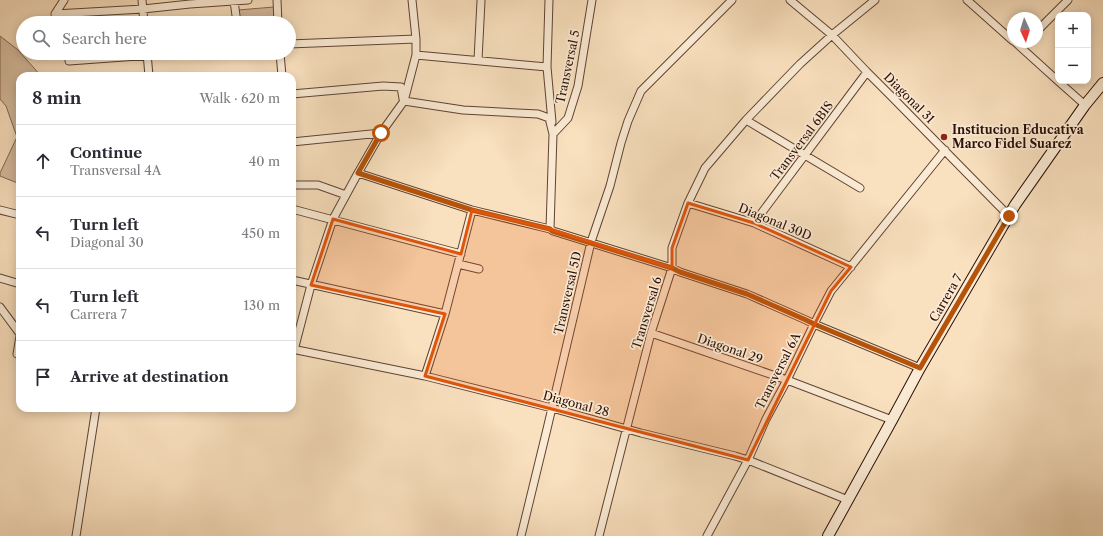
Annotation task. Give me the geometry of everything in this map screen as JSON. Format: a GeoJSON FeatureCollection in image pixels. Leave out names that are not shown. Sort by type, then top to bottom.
{"type":"FeatureCollection","features":[{"type":"Feature","properties":{"kind":"main road","name":"Carrera 7"},"geometry":{"type":"LineString","coordinates":[[828,536],[920,368],[1015,205],[1085,105],[1103,83]]}},
{"type":"Feature","properties":{"kind":"street"},"geometry":{"type":"LineString","coordinates":[[64,0],[55,14],[143,9],[248,0]]}},
{"type":"Feature","properties":{"kind":"street"},"geometry":{"type":"LineString","coordinates":[[142,0],[144,16]]}},
{"type":"Feature","properties":{"kind":"street"},"geometry":{"type":"LineString","coordinates":[[277,0],[278,16]]}},
{"type":"Feature","properties":{"kind":"street"},"geometry":{"type":"LineString","coordinates":[[296,339],[311,284],[333,219],[381,133],[404,101],[416,55],[412,0]]}},
{"type":"Feature","properties":{"kind":"street"},"geometry":{"type":"LineString","coordinates":[[549,0],[547,67],[553,134],[550,229]]}},
{"type":"Feature","properties":{"kind":"street","name":"Transversal 5"},"geometry":{"type":"LineString","coordinates":[[553,134],[568,118],[578,86],[592,0]]}},
{"type":"Feature","properties":{"kind":"street","name":"Transversal 5D"},"geometry":{"type":"LineString","coordinates":[[521,536],[591,242],[610,186],[628,121],[641,92],[732,0]]}},
{"type":"Feature","properties":{"kind":"street","name":"Diagonal 31"},"geometry":{"type":"LineString","coordinates":[[790,0],[832,35],[1009,216]]}},
{"type":"Feature","properties":{"kind":"street","name":"Transversal 6"},"geometry":{"type":"LineString","coordinates":[[599,536],[651,333],[672,268],[672,248],[688,203],[705,168],[746,120],[800,64],[832,35],[875,0]]}},
{"type":"Feature","properties":{"kind":"street"},"geometry":{"type":"LineString","coordinates":[[967,0],[1007,35]]}},
{"type":"Feature","properties":{"kind":"street"},"geometry":{"type":"LineString","coordinates":[[234,1],[235,16]]}},
{"type":"Feature","properties":{"kind":"street"},"geometry":{"type":"LineString","coordinates":[[478,60],[481,1]]}},
{"type":"Feature","properties":{"kind":"street"},"geometry":{"type":"LineString","coordinates":[[1043,24],[1063,2]]}},
{"type":"Feature","properties":{"kind":"street"},"geometry":{"type":"LineString","coordinates":[[296,44],[416,39]]}},
{"type":"Feature","properties":{"kind":"street"},"geometry":{"type":"LineString","coordinates":[[1027,48],[1055,78]]}},
{"type":"Feature","properties":{"kind":"street"},"geometry":{"type":"LineString","coordinates":[[416,55],[547,67]]}},
{"type":"Feature","properties":{"kind":"street"},"geometry":{"type":"LineString","coordinates":[[69,61],[80,60]]}},
{"type":"Feature","properties":{"kind":"street"},"geometry":{"type":"LineString","coordinates":[[148,60],[149,72]]}},
{"type":"Feature","properties":{"kind":"street"},"geometry":{"type":"LineString","coordinates":[[281,60],[282,72]]}},
{"type":"Feature","properties":{"kind":"street","name":"Transversal 6BIS"},"geometry":{"type":"LineString","coordinates":[[754,223],[867,72]]}},
{"type":"Feature","properties":{"kind":"street"},"geometry":{"type":"LineString","coordinates":[[1061,84],[1085,105]]}},
{"type":"Feature","properties":{"kind":"street"},"geometry":{"type":"LineString","coordinates":[[296,94],[383,86],[401,87],[404,101]]}},
{"type":"Feature","properties":{"kind":"street"},"geometry":{"type":"LineString","coordinates":[[404,101],[463,110],[538,114],[549,118],[553,134]]}},
{"type":"Feature","properties":{"kind":"street"},"geometry":{"type":"LineString","coordinates":[[746,120],[860,188]]}},
{"type":"Feature","properties":{"kind":"street"},"geometry":{"type":"LineString","coordinates":[[296,142],[381,133]]}},
{"type":"Feature","properties":{"kind":"street","name":"Transversal 6A"},"geometry":{"type":"LineString","coordinates":[[707,536],[748,460],[766,419],[831,292],[945,150]]}},
{"type":"Feature","properties":{"kind":"street"},"geometry":{"type":"LineString","coordinates":[[358,173],[472,210],[550,229],[552,231],[672,268],[747,294],[814,324],[920,368]]}},
{"type":"Feature","properties":{"kind":"street"},"geometry":{"type":"LineString","coordinates":[[296,185],[318,185],[346,195]]}},
{"type":"Feature","properties":{"kind":"street","name":"Diagonal 30D"},"geometry":{"type":"LineString","coordinates":[[688,203],[754,223],[851,267]]}},
{"type":"Feature","properties":{"kind":"street"},"geometry":{"type":"LineString","coordinates":[[0,210],[16,214]]}},
{"type":"Feature","properties":{"kind":"street"},"geometry":{"type":"LineString","coordinates":[[296,210],[461,254]]}},
{"type":"Feature","properties":{"kind":"street"},"geometry":{"type":"LineString","coordinates":[[425,376],[445,314],[472,210]]}},
{"type":"Feature","properties":{"kind":"street"},"geometry":{"type":"LineString","coordinates":[[458,264],[479,269]]}},
{"type":"Feature","properties":{"kind":"street"},"geometry":{"type":"LineString","coordinates":[[0,278],[16,283]]}},
{"type":"Feature","properties":{"kind":"street"},"geometry":{"type":"LineString","coordinates":[[296,281],[445,314]]}},
{"type":"Feature","properties":{"kind":"street"},"geometry":{"type":"LineString","coordinates":[[0,307],[16,329]]}},
{"type":"Feature","properties":{"kind":"street","name":"Diagonal 29"},"geometry":{"type":"LineString","coordinates":[[651,333],[787,380],[892,420]]}},
{"type":"Feature","properties":{"kind":"street","name":"Diagonal 28"},"geometry":{"type":"LineString","coordinates":[[296,351],[425,376],[748,460],[848,500]]}},
{"type":"Feature","properties":{"kind":"street"},"geometry":{"type":"LineString","coordinates":[[76,536],[95,412]]}},
{"type":"Feature","properties":{"kind":"highlighted area"},"geometry":{"type":"Polygon","coordinates":[[[688,203],[754,223],[851,267],[831,291],[748,460],[425,376],[445,314],[311,285],[333,219],[461,254],[472,210],[550,229],[672,268],[672,248],[688,203]]]}},
{"type":"Feature","properties":{"kind":"shaded area"},"geometry":{"type":"Polygon","coordinates":[[[274,7],[275,16],[238,16],[238,10],[274,7]]]}},
{"type":"Feature","properties":{"kind":"shaded area"},"geometry":{"type":"Polygon","coordinates":[[[0,36],[16,48],[16,60],[27,60],[37,72],[16,72],[16,134],[6,106],[0,99],[0,36]]]}},
{"type":"Feature","properties":{"kind":"shaded area"},"geometry":{"type":"Polygon","coordinates":[[[16,139],[16,182],[0,176],[16,139]]]}},
{"type":"Feature","properties":{"kind":"place","name":"Institucion Educativa Marco Fidel Suarez"},"geometry":{"type":"Point","coordinates":[944,137]}},
{"type":"Feature","properties":{"kind":"route"},"geometry":{"type":"LineString","coordinates":[[381,133],[358,173],[472,210],[550,229],[552,231],[672,268],[747,294],[814,324],[920,368],[1009,216]]}}]}
